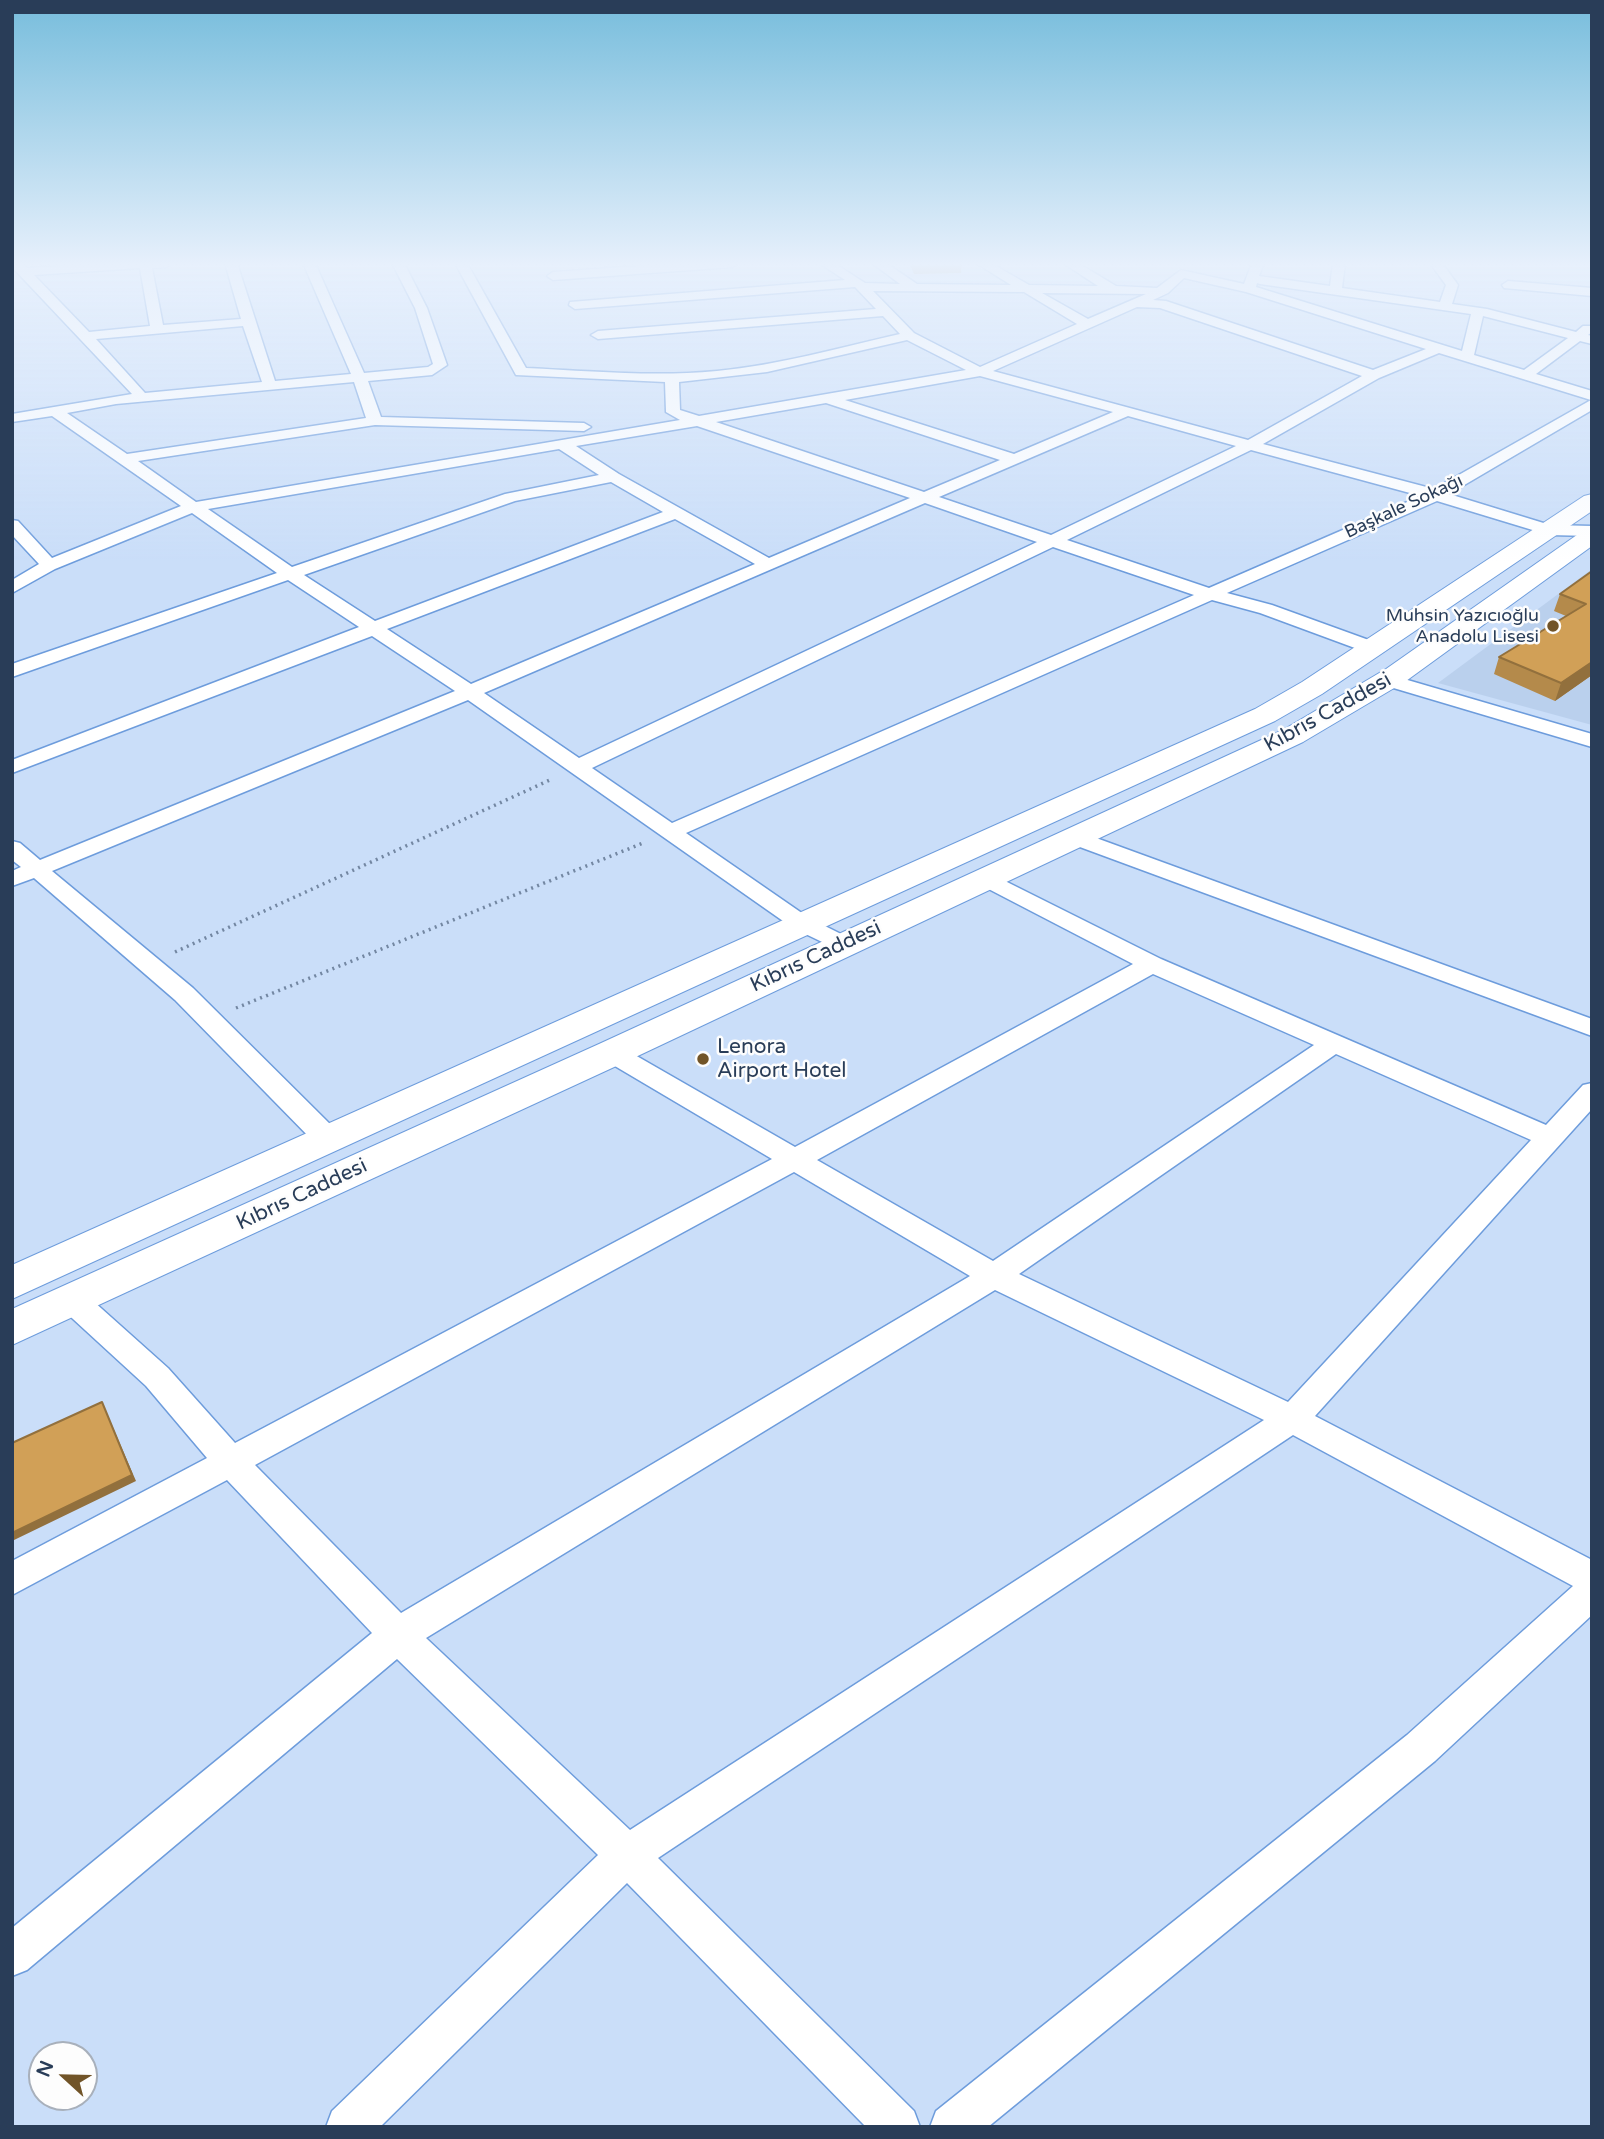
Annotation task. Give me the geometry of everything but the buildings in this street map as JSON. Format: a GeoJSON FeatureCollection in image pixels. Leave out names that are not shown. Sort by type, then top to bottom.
{"type":"FeatureCollection","features":[{"type":"Feature","properties":{"kind":"main road"},"geometry":{"type":"LineString","coordinates":[[12,1283],[801,923],[1265,715],[1312,688],[1592,502]]}},
{"type":"Feature","properties":{"kind":"main road","name":"Kıbrıs Caddesi"},"geometry":{"type":"LineString","coordinates":[[12,1328],[612,1054],[1293,736],[1387,680],[1592,533]]}},
{"type":"Feature","properties":{"kind":"street"},"geometry":{"type":"LineString","coordinates":[[112,363],[141,397]]}},
{"type":"Feature","properties":{"kind":"street"},"geometry":{"type":"LineString","coordinates":[[262,363],[270,385]]}},
{"type":"Feature","properties":{"kind":"street"},"geometry":{"type":"LineString","coordinates":[[353,363],[375,421]]}},
{"type":"Feature","properties":{"kind":"street"},"geometry":{"type":"LineString","coordinates":[[12,418],[141,397],[432,372],[439,363]]}},
{"type":"Feature","properties":{"kind":"street"},"geometry":{"type":"LineString","coordinates":[[516,363],[521,372],[625,371],[673,378],[721,374],[787,363]]}},
{"type":"Feature","properties":{"kind":"street"},"geometry":{"type":"LineString","coordinates":[[962,363],[980,372],[1436,495],[1549,530],[1592,533]]}},
{"type":"Feature","properties":{"kind":"street"},"geometry":{"type":"LineString","coordinates":[[12,588],[50,565],[193,507],[980,372],[1000,363]]}},
{"type":"Feature","properties":{"kind":"street"},"geometry":{"type":"LineString","coordinates":[[1337,363],[1374,375]]}},
{"type":"Feature","properties":{"kind":"street"},"geometry":{"type":"LineString","coordinates":[[577,767],[1251,444],[1374,375],[1403,363]]}},
{"type":"Feature","properties":{"kind":"street"},"geometry":{"type":"LineString","coordinates":[[1486,363],[1592,396]]}},
{"type":"Feature","properties":{"kind":"street"},"geometry":{"type":"LineString","coordinates":[[1526,375],[1546,363]]}},
{"type":"Feature","properties":{"kind":"street"},"geometry":{"type":"LineString","coordinates":[[673,378],[673,412],[1208,594],[1266,609],[1370,647]]}},
{"type":"Feature","properties":{"kind":"street"},"geometry":{"type":"LineString","coordinates":[[828,399],[1013,459]]}},
{"type":"Feature","properties":{"kind":"street","name":"Başkale Sokağı"},"geometry":{"type":"LineString","coordinates":[[670,832],[1436,495],[1592,404]]}},
{"type":"Feature","properties":{"kind":"street"},"geometry":{"type":"LineString","coordinates":[[55,411],[289,573],[470,692],[801,923],[843,944]]}},
{"type":"Feature","properties":{"kind":"street"},"geometry":{"type":"LineString","coordinates":[[12,878],[470,692],[1128,411]]}},
{"type":"Feature","properties":{"kind":"street"},"geometry":{"type":"LineString","coordinates":[[123,459],[375,421],[652,428]]}},
{"type":"Feature","properties":{"kind":"street"},"geometry":{"type":"LineString","coordinates":[[560,443],[613,477],[767,564]]}},
{"type":"Feature","properties":{"kind":"street"},"geometry":{"type":"LineString","coordinates":[[12,671],[512,497],[613,477]]}},
{"type":"Feature","properties":{"kind":"street"},"geometry":{"type":"LineString","coordinates":[[12,766],[677,512]]}},
{"type":"Feature","properties":{"kind":"street"},"geometry":{"type":"LineString","coordinates":[[12,525],[50,565]]}},
{"type":"Feature","properties":{"kind":"street"},"geometry":{"type":"LineString","coordinates":[[1387,680],[1592,741]]}},
{"type":"Feature","properties":{"kind":"street"},"geometry":{"type":"LineString","coordinates":[[1077,838],[1592,1028]]}},
{"type":"Feature","properties":{"kind":"street"},"geometry":{"type":"LineString","coordinates":[[12,848],[149,964],[209,1019],[327,1138]]}},
{"type":"Feature","properties":{"kind":"street"},"geometry":{"type":"LineString","coordinates":[[985,878],[1152,964],[1549,1137]]}},
{"type":"Feature","properties":{"kind":"street"},"geometry":{"type":"LineString","coordinates":[[12,1580],[796,1159],[1152,964]]}},
{"type":"Feature","properties":{"kind":"street"},"geometry":{"type":"LineString","coordinates":[[12,1955],[398,1635],[994,1276],[1335,1044]]}},
{"type":"Feature","properties":{"kind":"street"},"geometry":{"type":"LineString","coordinates":[[612,1054],[994,1276],[1292,1419],[1592,1578]]}},
{"type":"Feature","properties":{"kind":"street"},"geometry":{"type":"LineString","coordinates":[[348,2127],[627,1855],[1292,1419],[1592,1092]]}},
{"type":"Feature","properties":{"kind":"street"},"geometry":{"type":"LineString","coordinates":[[72,1300],[157,1377],[230,1461],[398,1635],[627,1855],[898,2127]]}},
{"type":"Feature","properties":{"kind":"street"},"geometry":{"type":"LineString","coordinates":[[953,2127],[1421,1748],[1592,1591]]}},
{"type":"Feature","properties":{"kind":"path"},"geometry":{"type":"LineString","coordinates":[[149,964],[577,767]]}},
{"type":"Feature","properties":{"kind":"path"},"geometry":{"type":"LineString","coordinates":[[209,1019],[670,832]]}},
{"type":"Feature","properties":{"kind":"shaded area","name":"Muhsin Yazıcıoğlu Anadolu Lisesi"},"geometry":{"type":"Polygon","coordinates":[[[1592,569],[1592,725],[1438,683],[1592,569]]]}},
{"type":"Feature","properties":{"kind":"place","name":"Muhsin Yazıcıoğlu Anadolu Lisesi"},"geometry":{"type":"Point","coordinates":[1553,626]}},
{"type":"Feature","properties":{"kind":"place","name":"Lenora Airport Hotel"},"geometry":{"type":"Point","coordinates":[703,1059]}}]}
